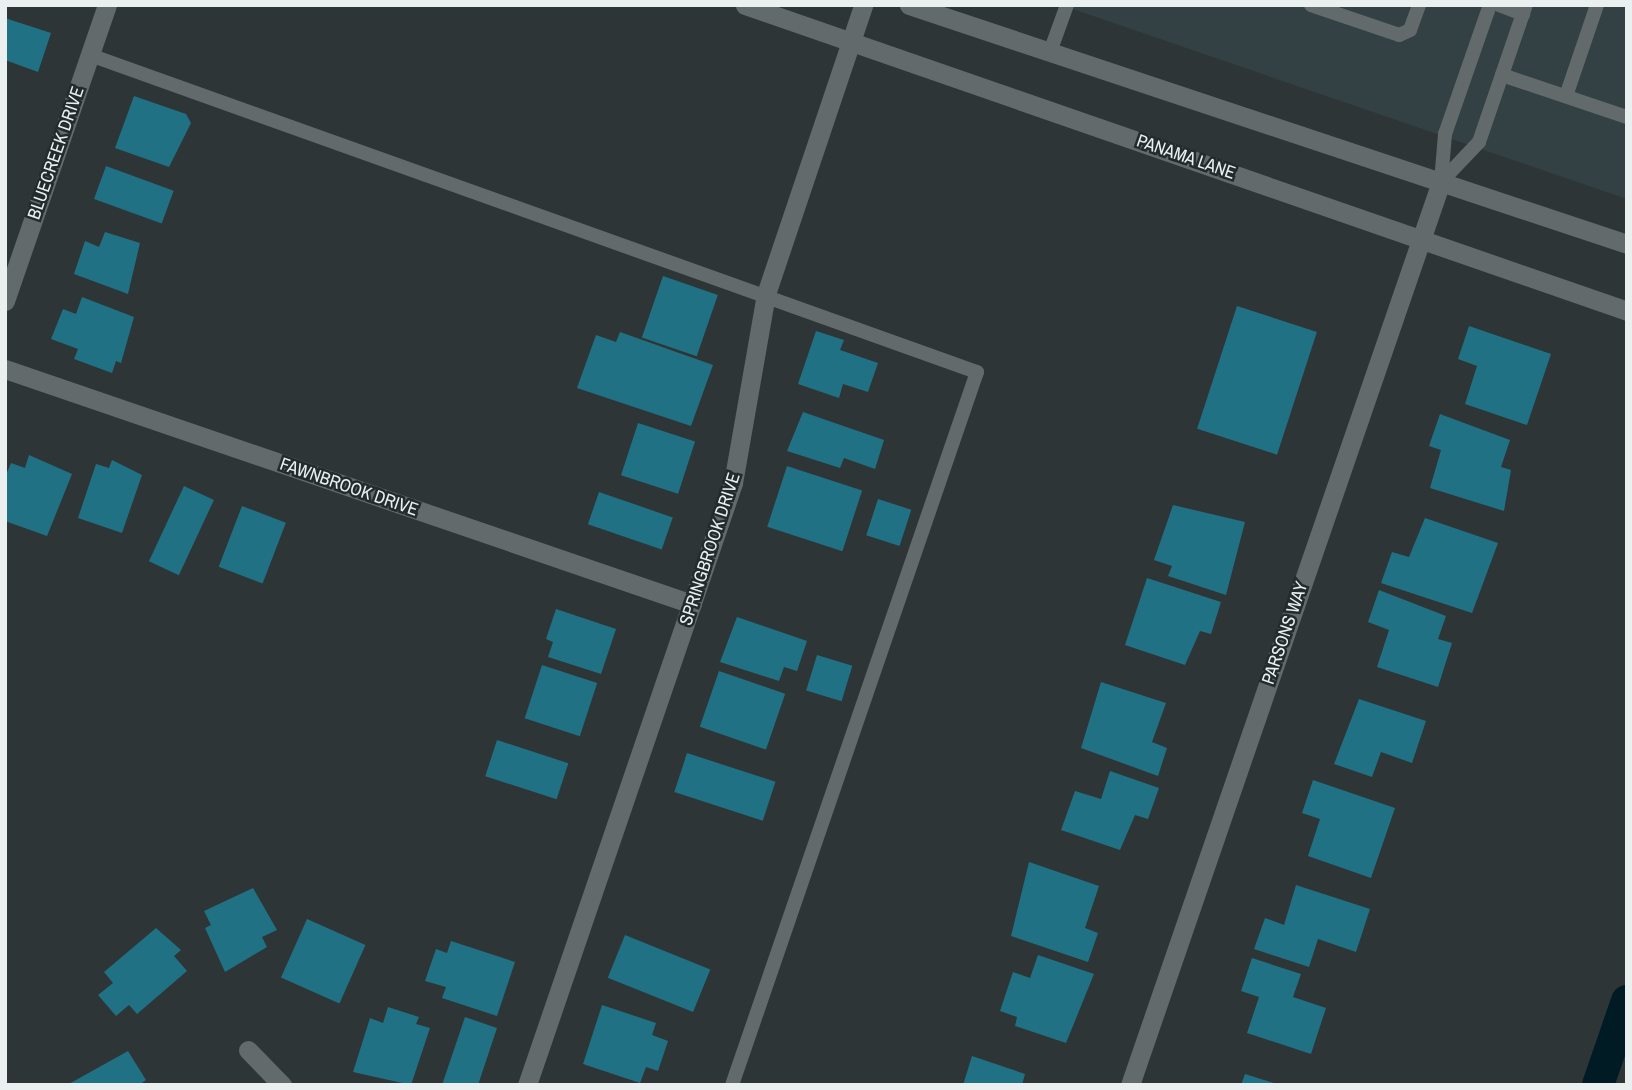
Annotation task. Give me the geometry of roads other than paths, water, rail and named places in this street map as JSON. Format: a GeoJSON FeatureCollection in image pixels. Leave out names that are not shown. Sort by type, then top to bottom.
{"type":"FeatureCollection","features":[{"type":"Feature","properties":{"kind":"street","name":"BLUECREEK DRIVE"},"geometry":{"type":"LineString","coordinates":[[5,301],[107,5]]}},
{"type":"Feature","properties":{"kind":"street","name":"PANAMA LANE"},"geometry":{"type":"LineString","coordinates":[[745,5],[1422,237],[1627,311]]}},
{"type":"Feature","properties":{"kind":"street","name":"SPRINGBROOK DRIVE"},"geometry":{"type":"LineString","coordinates":[[527,1085],[733,483],[766,294],[863,5]]}},
{"type":"Feature","properties":{"kind":"street"},"geometry":{"type":"LineString","coordinates":[[909,5],[1627,244]]}},
{"type":"Feature","properties":{"kind":"street","name":"PARSONS WAY"},"geometry":{"type":"LineString","coordinates":[[1129,1085],[1441,182]]}},
{"type":"Feature","properties":{"kind":"street","name":"FAWNBROOK DRIVE"},"geometry":{"type":"LineString","coordinates":[[5,369],[692,604]]}},
{"type":"Feature","properties":{"kind":"street"},"geometry":{"type":"LineString","coordinates":[[247,1049],[282,1085]]}},
{"type":"Feature","properties":{"kind":"lane"},"geometry":{"type":"LineString","coordinates":[[1050,52],[1066,5]]}},
{"type":"Feature","properties":{"kind":"lane"},"geometry":{"type":"LineString","coordinates":[[1311,5],[1399,36],[1410,30],[1419,5]]}},
{"type":"Feature","properties":{"kind":"lane"},"geometry":{"type":"LineString","coordinates":[[1441,182],[1445,134],[1490,5]]}},
{"type":"Feature","properties":{"kind":"lane"},"geometry":{"type":"LineString","coordinates":[[1441,182],[1479,142],[1525,9],[1499,5]]}},
{"type":"Feature","properties":{"kind":"lane"},"geometry":{"type":"LineString","coordinates":[[1566,96],[1597,5]]}},
{"type":"Feature","properties":{"kind":"lane"},"geometry":{"type":"LineString","coordinates":[[90,55],[766,294],[977,372],[732,1085]]}},
{"type":"Feature","properties":{"kind":"lane"},"geometry":{"type":"LineString","coordinates":[[1502,75],[1627,117]]}},
{"type":"Feature","properties":{"kind":"waterway"},"geometry":{"type":"LineString","coordinates":[[1598,1085],[1627,1001]]}}]}
